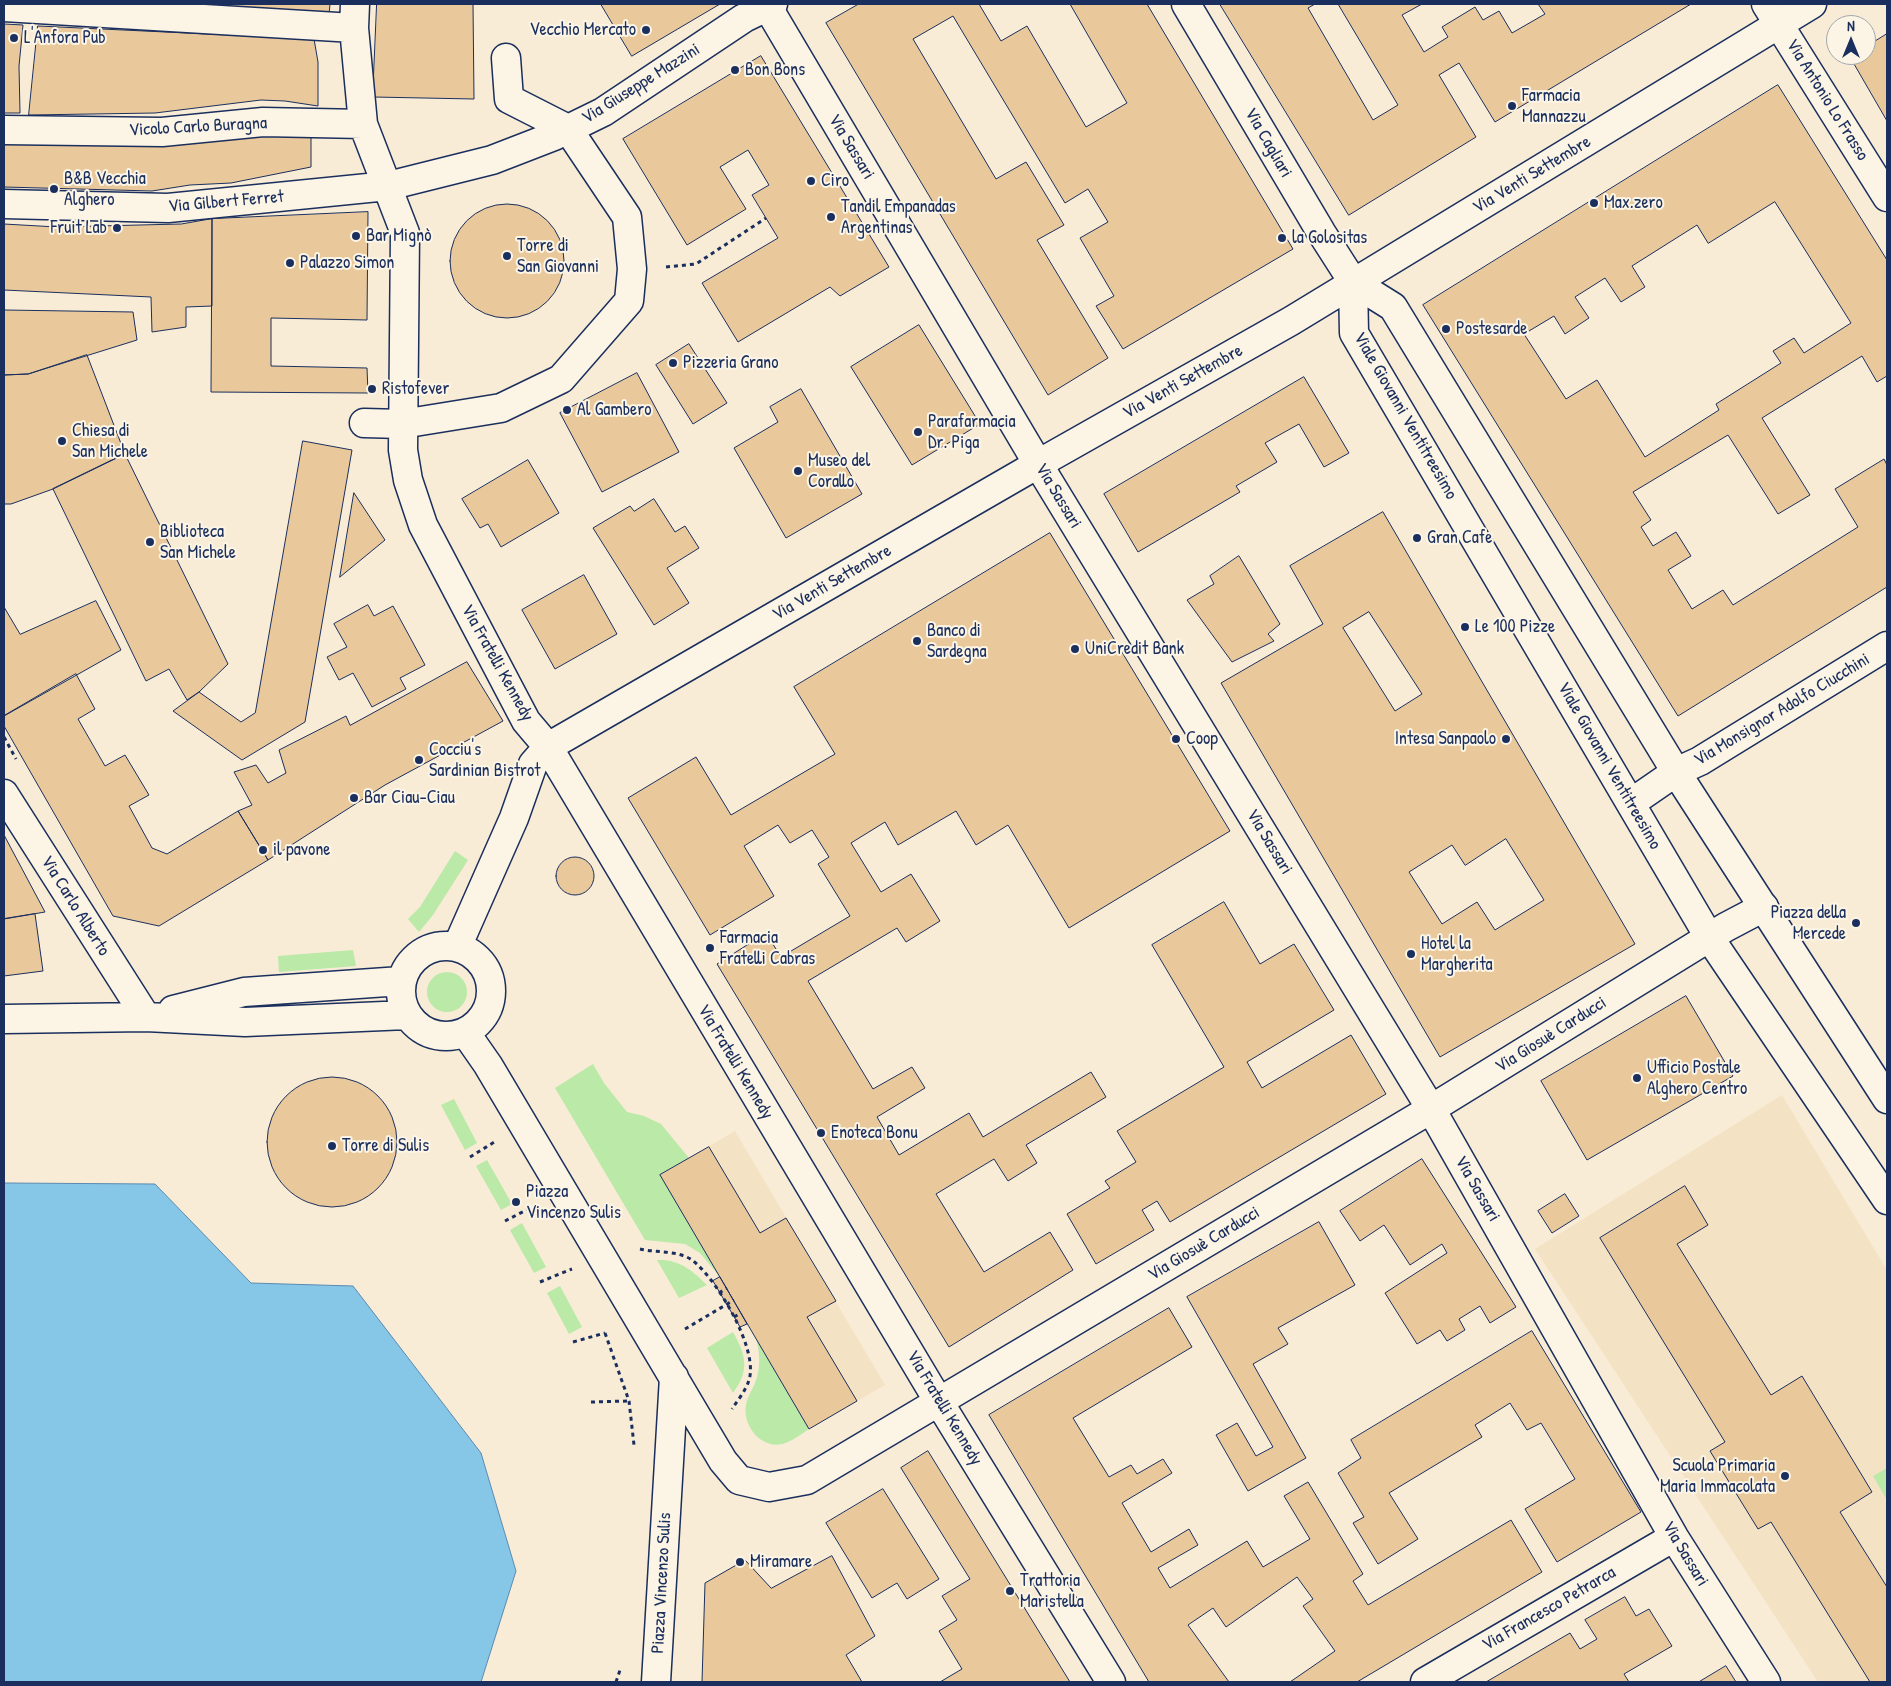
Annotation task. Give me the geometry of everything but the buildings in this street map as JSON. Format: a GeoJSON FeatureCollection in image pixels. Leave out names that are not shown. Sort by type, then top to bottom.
{"type":"FeatureCollection","features":[{"type":"Feature","properties":{"kind":"street","name":"Via Cagliari"},"geometry":{"type":"LineString","coordinates":[[1186,4],[1352,282]]}},
{"type":"Feature","properties":{"kind":"street","name":"Via Venti Settembre"},"geometry":{"type":"LineString","coordinates":[[548,747],[1038,464],[1291,321],[1352,282],[1410,250],[1773,14],[1812,4]]}},
{"type":"Feature","properties":{"kind":"street","name":"Via Giuseppe Mazzini"},"geometry":{"type":"LineString","coordinates":[[388,186],[492,160],[568,129],[603,112],[744,18],[769,5]]}},
{"type":"Feature","properties":{"kind":"street","name":"Via Sassari"},"geometry":{"type":"LineString","coordinates":[[769,5],[1038,464],[1431,1108],[1674,1537],[1766,1682]]}},
{"type":"Feature","properties":{"kind":"street"},"geometry":{"type":"LineString","coordinates":[[4,7],[43,6],[355,16]]}},
{"type":"Feature","properties":{"kind":"street","name":"Via Antonio Lo Frasso"},"geometry":{"type":"LineString","coordinates":[[1773,14],[1887,197]]}},
{"type":"Feature","properties":{"kind":"street","name":"Via Fratelli Kennedy"},"geometry":{"type":"LineString","coordinates":[[355,16],[363,124],[405,233],[405,362],[402,424],[408,480],[423,525],[526,721],[548,747],[939,1402],[1111,1682]]}},
{"type":"Feature","properties":{"kind":"street"},"geometry":{"type":"LineString","coordinates":[[364,423],[402,424],[500,408],[561,379],[629,301],[632,270],[627,217],[568,129],[509,99],[506,58]]}},
{"type":"Feature","properties":{"kind":"street","name":"Vicolo Carlo Buragna"},"geometry":{"type":"LineString","coordinates":[[4,130],[162,132],[263,122],[363,124]]}},
{"type":"Feature","properties":{"kind":"street","name":"Via Gilbert Ferret"},"geometry":{"type":"LineString","coordinates":[[4,204],[168,208],[388,186]]}},
{"type":"Feature","properties":{"kind":"street"},"geometry":{"type":"LineString","coordinates":[[1352,282],[1393,307],[1676,772],[1887,1099]]}},
{"type":"Feature","properties":{"kind":"street","name":"Viale Giovanni Ventitreesimo"},"geometry":{"type":"LineString","coordinates":[[1352,282],[1354,333],[1709,937],[1887,1200]]}},
{"type":"Feature","properties":{"kind":"street","name":"Via Monsignor Adolfo Ciucchini"},"geometry":{"type":"LineString","coordinates":[[1676,772],[1700,761],[1887,646]]}},
{"type":"Feature","properties":{"kind":"street"},"geometry":{"type":"LineString","coordinates":[[458,947],[514,818],[533,764],[548,747]]}},
{"type":"Feature","properties":{"kind":"street"},"geometry":{"type":"LineString","coordinates":[[1631,803],[1676,772]]}},
{"type":"Feature","properties":{"kind":"street","name":"Via Carlo Alberto"},"geometry":{"type":"LineString","coordinates":[[4,794],[146,1017]]}},
{"type":"Feature","properties":{"kind":"street","name":"Via Giosuè Carducci"},"geometry":{"type":"LineString","coordinates":[[674,1377],[723,1461],[739,1480],[769,1487],[808,1480],[1431,1108],[1709,937],[1764,907]]}},
{"type":"Feature","properties":{"kind":"street"},"geometry":{"type":"LineString","coordinates":[[443,946],[458,947],[472,954],[483,965],[489,979],[491,995],[487,1010],[478,1023],[465,1032],[451,1036],[437,1036],[423,1030],[412,1022],[407,1015],[400,996],[401,981],[407,968],[416,957],[429,949],[443,946]]}},
{"type":"Feature","properties":{"kind":"street"},"geometry":{"type":"LineString","coordinates":[[146,1017],[244,992],[401,981]]}},
{"type":"Feature","properties":{"kind":"street"},"geometry":{"type":"LineString","coordinates":[[4,1019],[146,1017],[245,1022],[407,1015]]}},
{"type":"Feature","properties":{"kind":"street"},"geometry":{"type":"LineString","coordinates":[[465,1032],[488,1065],[674,1377]]}},
{"type":"Feature","properties":{"kind":"street","name":"Piazza Vincenzo Sulis"},"geometry":{"type":"LineString","coordinates":[[656,1682],[674,1377]]}},
{"type":"Feature","properties":{"kind":"street","name":"Via Francesco Petrarca"},"geometry":{"type":"LineString","coordinates":[[1425,1682],[1674,1537]]}},
{"type":"Feature","properties":{"kind":"path"},"geometry":{"type":"LineString","coordinates":[[632,270],[696,264],[766,218]]}},
{"type":"Feature","properties":{"kind":"path"},"geometry":{"type":"LineString","coordinates":[[4,737],[16,759]]}},
{"type":"Feature","properties":{"kind":"path"},"geometry":{"type":"LineString","coordinates":[[491,1133],[501,1149]]}},
{"type":"Feature","properties":{"kind":"path"},"geometry":{"type":"LineString","coordinates":[[470,1157],[496,1141]]}},
{"type":"Feature","properties":{"kind":"path"},"geometry":{"type":"LineString","coordinates":[[530,1198],[539,1214]]}},
{"type":"Feature","properties":{"kind":"path"},"geometry":{"type":"LineString","coordinates":[[505,1221],[534,1206]]}},
{"type":"Feature","properties":{"kind":"path"},"geometry":{"type":"LineString","coordinates":[[640,1249],[678,1253],[692,1260],[711,1280],[743,1331],[749,1350],[750,1379],[732,1410]]}},
{"type":"Feature","properties":{"kind":"path"},"geometry":{"type":"LineString","coordinates":[[568,1261],[577,1277]]}},
{"type":"Feature","properties":{"kind":"path"},"geometry":{"type":"LineString","coordinates":[[540,1282],[572,1269]]}},
{"type":"Feature","properties":{"kind":"path"},"geometry":{"type":"LineString","coordinates":[[719,1293],[727,1288]]}},
{"type":"Feature","properties":{"kind":"path"},"geometry":{"type":"LineString","coordinates":[[686,1329],[734,1300]]}},
{"type":"Feature","properties":{"kind":"path"},"geometry":{"type":"LineString","coordinates":[[734,1317],[741,1313]]}},
{"type":"Feature","properties":{"kind":"path"},"geometry":{"type":"LineString","coordinates":[[602,1325],[629,1401],[634,1447]]}},
{"type":"Feature","properties":{"kind":"path"},"geometry":{"type":"LineString","coordinates":[[573,1342],[605,1333]]}},
{"type":"Feature","properties":{"kind":"path"},"geometry":{"type":"LineString","coordinates":[[591,1402],[629,1401]]}},
{"type":"Feature","properties":{"kind":"path"},"geometry":{"type":"LineString","coordinates":[[616,1682],[624,1658]]}},
{"type":"Feature","properties":{"kind":"shaded area","name":"Scuola Primaria Maria Immacolata"},"geometry":{"type":"Polygon","coordinates":[[[1782,1095],[1887,1270],[1887,1682],[1818,1682],[1535,1249],[1782,1095]]]}},
{"type":"Feature","properties":{"kind":"shaded area"},"geometry":{"type":"Polygon","coordinates":[[[735,1131],[885,1385],[809,1429],[660,1175],[735,1131]]]}},
{"type":"Feature","properties":{"kind":"green space"},"geometry":{"type":"Polygon","coordinates":[[[455,851],[468,860],[433,915],[419,932],[408,919],[420,907],[455,851]]]}},
{"type":"Feature","properties":{"kind":"green space"},"geometry":{"type":"Polygon","coordinates":[[[353,950],[356,966],[279,972],[278,956],[353,950]]]}},
{"type":"Feature","properties":{"kind":"green space"},"geometry":{"type":"Polygon","coordinates":[[[451,972],[458,975],[464,981],[467,992],[466,1000],[458,1009],[451,1012],[443,1012],[436,1009],[428,1000],[427,988],[430,981],[439,973],[451,972]]]}},
{"type":"Feature","properties":{"kind":"green space"},"geometry":{"type":"Polygon","coordinates":[[[593,1064],[604,1083],[627,1112],[644,1116],[661,1124],[689,1158],[661,1175],[720,1277],[700,1253],[685,1244],[645,1240],[555,1088],[593,1064]]]}},
{"type":"Feature","properties":{"kind":"green space"},"geometry":{"type":"Polygon","coordinates":[[[454,1099],[477,1143],[465,1150],[441,1105],[454,1099]]]}},
{"type":"Feature","properties":{"kind":"green space"},"geometry":{"type":"Polygon","coordinates":[[[487,1160],[512,1204],[501,1210],[476,1166],[487,1160]]]}},
{"type":"Feature","properties":{"kind":"green space"},"geometry":{"type":"Polygon","coordinates":[[[522,1223],[546,1267],[534,1273],[510,1230],[522,1223]]]}},
{"type":"Feature","properties":{"kind":"green space"},"geometry":{"type":"Polygon","coordinates":[[[657,1260],[672,1261],[685,1266],[707,1285],[679,1298],[657,1260]]]}},
{"type":"Feature","properties":{"kind":"green space"},"geometry":{"type":"Polygon","coordinates":[[[560,1286],[582,1327],[569,1334],[547,1293],[560,1286]]]}},
{"type":"Feature","properties":{"kind":"green space"},"geometry":{"type":"Polygon","coordinates":[[[733,1332],[741,1348],[744,1370],[733,1393],[707,1348],[733,1332]]]}},
{"type":"Feature","properties":{"kind":"green space"},"geometry":{"type":"Polygon","coordinates":[[[756,1338],[809,1429],[782,1444],[774,1445],[760,1439],[747,1420],[748,1397],[755,1383],[759,1366],[756,1338]]]}},
{"type":"Feature","properties":{"kind":"green space"},"geometry":{"type":"Polygon","coordinates":[[[1887,1468],[1887,1500],[1873,1476],[1887,1468]]]}},
{"type":"Feature","properties":{"kind":"water"},"geometry":{"type":"Polygon","coordinates":[[[4,1183],[155,1184],[251,1283],[353,1286],[481,1453],[516,1571],[481,1682],[4,1682],[4,1183]]]}},
{"type":"Feature","properties":{"kind":"place","name":"Vecchio Mercato"},"geometry":{"type":"Point","coordinates":[646,30]}},
{"type":"Feature","properties":{"kind":"place","name":"L'Anfora Pub"},"geometry":{"type":"Point","coordinates":[14,38]}},
{"type":"Feature","properties":{"kind":"place","name":"Bon Bons"},"geometry":{"type":"Point","coordinates":[735,70]}},
{"type":"Feature","properties":{"kind":"place","name":"Farmacia Mannazzu"},"geometry":{"type":"Point","coordinates":[1512,106]}},
{"type":"Feature","properties":{"kind":"place","name":"Ciro"},"geometry":{"type":"Point","coordinates":[811,181]}},
{"type":"Feature","properties":{"kind":"place","name":"B&B Vecchia Alghero"},"geometry":{"type":"Point","coordinates":[54,189]}},
{"type":"Feature","properties":{"kind":"place","name":"Max.zero"},"geometry":{"type":"Point","coordinates":[1594,203]}},
{"type":"Feature","properties":{"kind":"place","name":"Tandil Empanadas Argentinas"},"geometry":{"type":"Point","coordinates":[831,217]}},
{"type":"Feature","properties":{"kind":"place","name":"Fruit Lab"},"geometry":{"type":"Point","coordinates":[117,228]}},
{"type":"Feature","properties":{"kind":"place","name":"Bar Mignò"},"geometry":{"type":"Point","coordinates":[356,236]}},
{"type":"Feature","properties":{"kind":"place","name":"la Golositas"},"geometry":{"type":"Point","coordinates":[1282,238]}},
{"type":"Feature","properties":{"kind":"place","name":"Torre di San Giovanni"},"geometry":{"type":"Point","coordinates":[507,256]}},
{"type":"Feature","properties":{"kind":"place","name":"Palazzo Simon"},"geometry":{"type":"Point","coordinates":[290,263]}},
{"type":"Feature","properties":{"kind":"place","name":"Postesarde"},"geometry":{"type":"Point","coordinates":[1446,329]}},
{"type":"Feature","properties":{"kind":"place","name":"Pizzeria Grano"},"geometry":{"type":"Point","coordinates":[673,363]}},
{"type":"Feature","properties":{"kind":"place","name":"Ristofever"},"geometry":{"type":"Point","coordinates":[372,389]}},
{"type":"Feature","properties":{"kind":"place","name":"Al Gambero"},"geometry":{"type":"Point","coordinates":[567,410]}},
{"type":"Feature","properties":{"kind":"place","name":"Parafarmacia Dr. Piga"},"geometry":{"type":"Point","coordinates":[918,432]}},
{"type":"Feature","properties":{"kind":"place","name":"Chiesa di San Michele"},"geometry":{"type":"Point","coordinates":[62,441]}},
{"type":"Feature","properties":{"kind":"place","name":"Museo del Corallo"},"geometry":{"type":"Point","coordinates":[798,471]}},
{"type":"Feature","properties":{"kind":"place","name":"Gran Cafe"},"geometry":{"type":"Point","coordinates":[1417,538]}},
{"type":"Feature","properties":{"kind":"place","name":"Biblioteca San Michele"},"geometry":{"type":"Point","coordinates":[150,542]}},
{"type":"Feature","properties":{"kind":"place","name":"Le 100 Pizze"},"geometry":{"type":"Point","coordinates":[1465,627]}},
{"type":"Feature","properties":{"kind":"place","name":"Banco di Sardegna"},"geometry":{"type":"Point","coordinates":[917,641]}},
{"type":"Feature","properties":{"kind":"place","name":"UniCredit Bank"},"geometry":{"type":"Point","coordinates":[1075,649]}},
{"type":"Feature","properties":{"kind":"place","name":"Coop"},"geometry":{"type":"Point","coordinates":[1176,739]}},
{"type":"Feature","properties":{"kind":"place","name":"Intesa Sanpaolo"},"geometry":{"type":"Point","coordinates":[1506,739]}},
{"type":"Feature","properties":{"kind":"place","name":"Cocciu's Sardinian Bistrot"},"geometry":{"type":"Point","coordinates":[419,760]}},
{"type":"Feature","properties":{"kind":"place","name":"Bar Ciau-Ciau"},"geometry":{"type":"Point","coordinates":[354,798]}},
{"type":"Feature","properties":{"kind":"place","name":"il pavone"},"geometry":{"type":"Point","coordinates":[263,850]}},
{"type":"Feature","properties":{"kind":"place","name":"Piazza della Mercede"},"geometry":{"type":"Point","coordinates":[1856,923]}},
{"type":"Feature","properties":{"kind":"place","name":"Farmacia Fratelli Cabras"},"geometry":{"type":"Point","coordinates":[710,948]}},
{"type":"Feature","properties":{"kind":"place","name":"Hotel la Margherita"},"geometry":{"type":"Point","coordinates":[1411,954]}},
{"type":"Feature","properties":{"kind":"place","name":"Ufficio Postale Alghero Centro"},"geometry":{"type":"Point","coordinates":[1637,1078]}},
{"type":"Feature","properties":{"kind":"place","name":"Enoteca Bonu"},"geometry":{"type":"Point","coordinates":[821,1133]}},
{"type":"Feature","properties":{"kind":"place","name":"Torre di Sulis"},"geometry":{"type":"Point","coordinates":[332,1146]}},
{"type":"Feature","properties":{"kind":"place","name":"Piazza Vincenzo Sulis"},"geometry":{"type":"Point","coordinates":[516,1202]}},
{"type":"Feature","properties":{"kind":"place","name":"Scuola Primaria Maria Immacolata"},"geometry":{"type":"Point","coordinates":[1785,1476]}},
{"type":"Feature","properties":{"kind":"place","name":"Miramare"},"geometry":{"type":"Point","coordinates":[740,1562]}},
{"type":"Feature","properties":{"kind":"place","name":"Trattoria Maristella"},"geometry":{"type":"Point","coordinates":[1010,1591]}}]}
